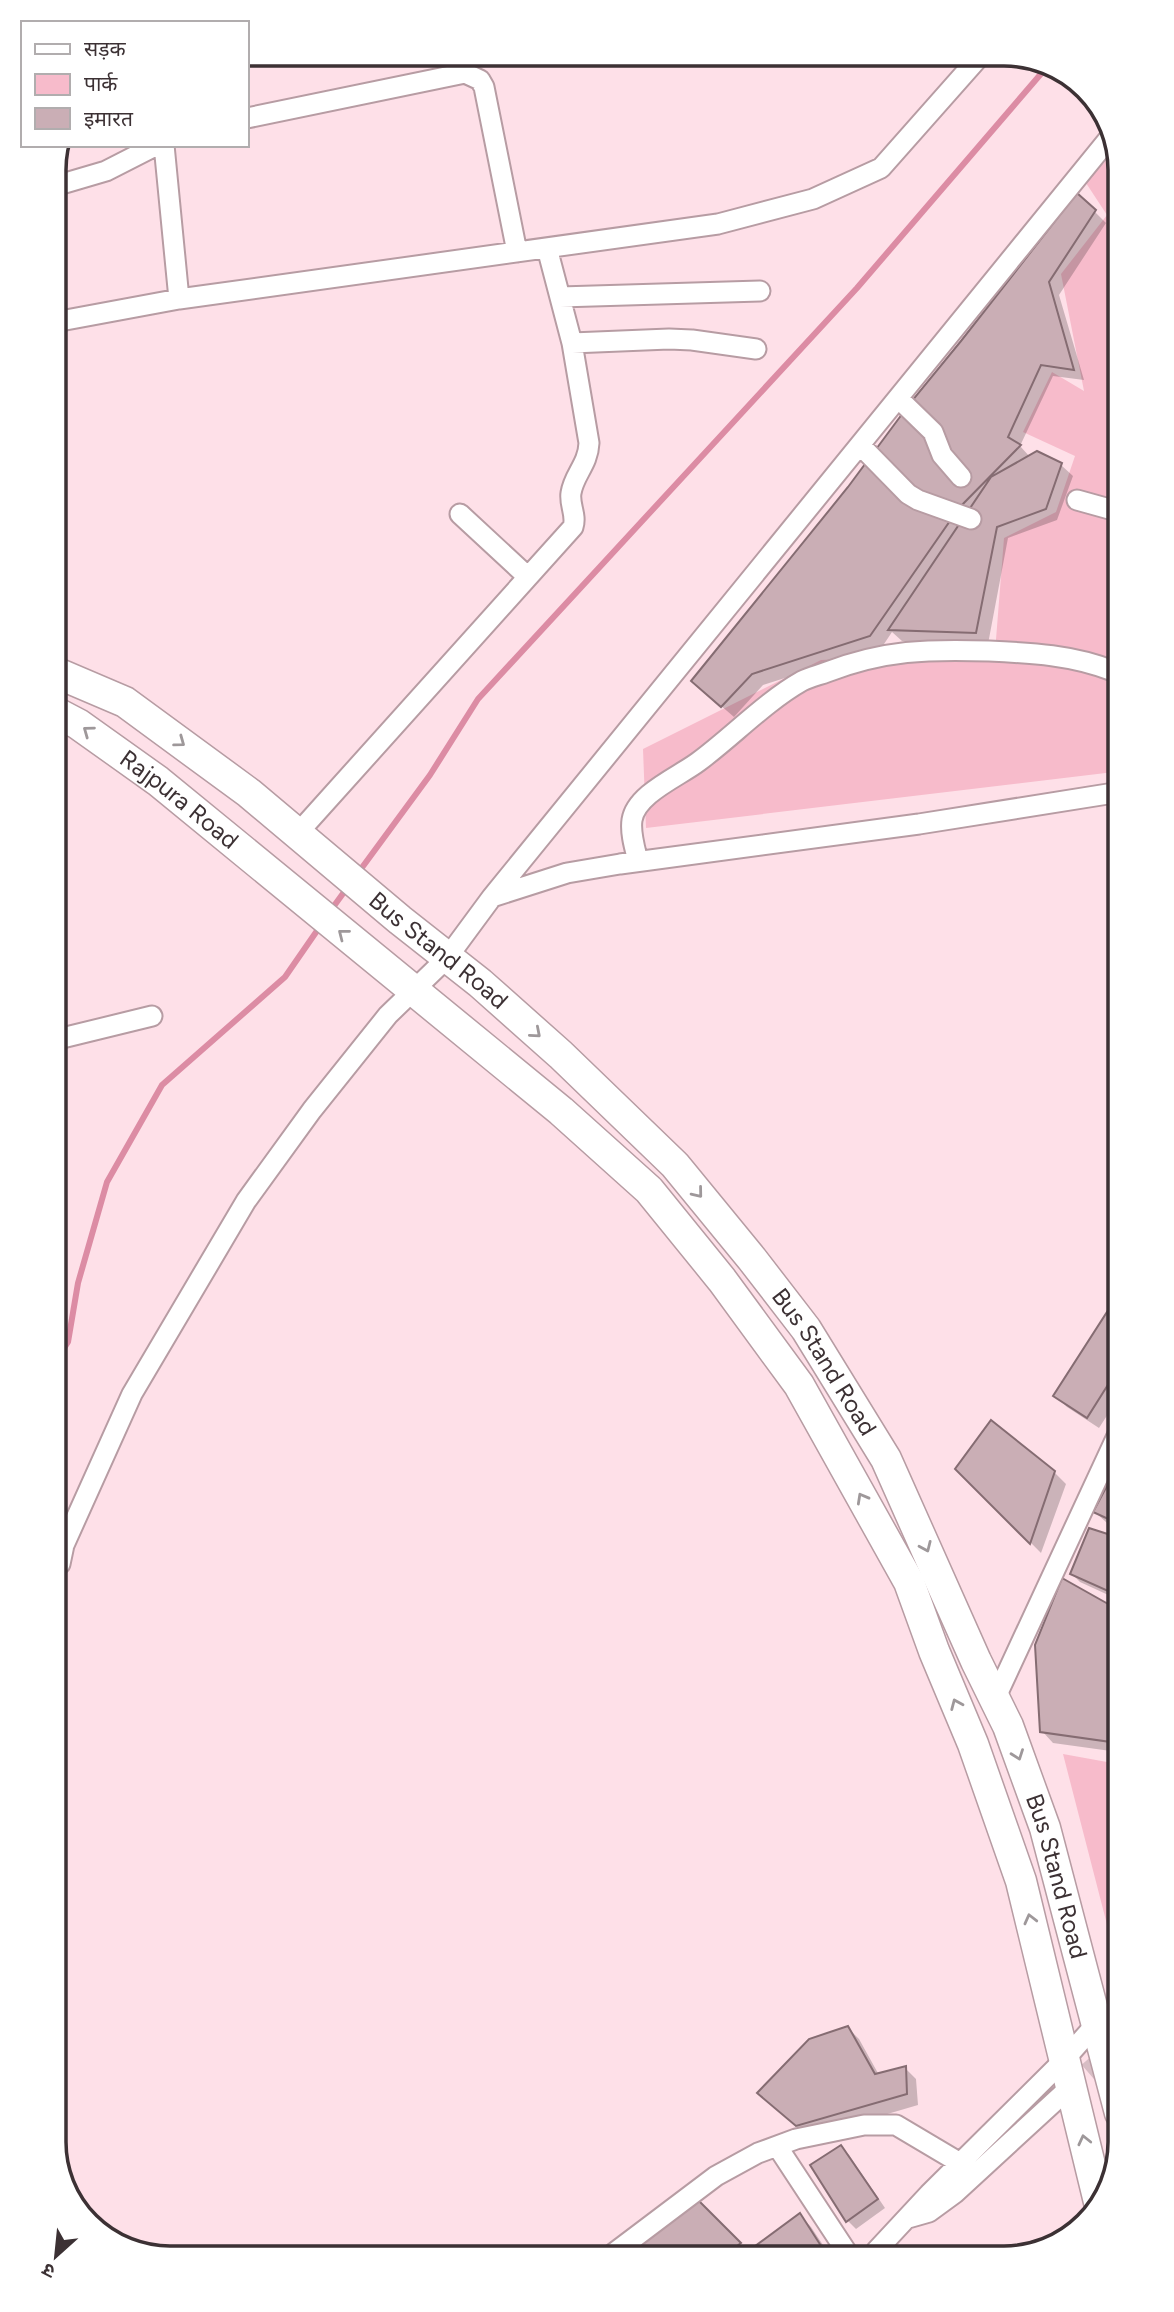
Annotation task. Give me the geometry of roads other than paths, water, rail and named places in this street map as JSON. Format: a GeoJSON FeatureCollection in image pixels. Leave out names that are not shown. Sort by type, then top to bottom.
{"type":"FeatureCollection","features":[{"type":"Feature","properties":{"kind":"main road","name":"Rajpura Road"},"geometry":{"type":"LineString","coordinates":[[67,677],[125,702],[249,793]]}},
{"type":"Feature","properties":{"kind":"main road","name":"Rajpura Road"},"geometry":{"type":"LineString","coordinates":[[67,718],[158,782],[295,895]]}},
{"type":"Feature","properties":{"kind":"main road","name":"Bus Stand Road"},"geometry":{"type":"LineString","coordinates":[[249,793],[423,939],[480,983],[561,1055],[674,1165],[806,1329],[886,1459],[1008,1726],[1108,2016]]}},
{"type":"Feature","properties":{"kind":"main road","name":"Bus Stand Road"},"geometry":{"type":"LineString","coordinates":[[295,895],[562,1111],[649,1190],[722,1280],[799,1385],[909,1581],[933,1651],[973,1744],[1021,1881],[1096,2189]]}},
{"type":"Feature","properties":{"kind":"street"},"geometry":{"type":"LineString","coordinates":[[67,320],[179,299],[718,224],[813,199],[881,168],[890,161],[971,67]]}},
{"type":"Feature","properties":{"kind":"street"},"geometry":{"type":"LineString","coordinates":[[248,118],[465,73],[473,75],[481,80],[484,87],[517,252]]}},
{"type":"Feature","properties":{"kind":"street"},"geometry":{"type":"LineString","coordinates":[[66,1540],[132,1394],[246,1201],[312,1110],[388,1015],[403,981],[447,958],[492,897],[1104,145]]}},
{"type":"Feature","properties":{"kind":"street"},"geometry":{"type":"LineString","coordinates":[[67,182],[106,171],[153,147]]}},
{"type":"Feature","properties":{"kind":"street"},"geometry":{"type":"LineString","coordinates":[[164,147],[179,299]]}},
{"type":"Feature","properties":{"kind":"street"},"geometry":{"type":"LineString","coordinates":[[298,833],[573,527],[576,519],[571,499],[572,491],[588,455],[589,443],[572,343],[547,248]]}},
{"type":"Feature","properties":{"kind":"street"},"geometry":{"type":"LineString","coordinates":[[560,297],[760,291]]}},
{"type":"Feature","properties":{"kind":"street"},"geometry":{"type":"LineString","coordinates":[[572,343],[669,339],[756,349]]}},
{"type":"Feature","properties":{"kind":"street"},"geometry":{"type":"LineString","coordinates":[[898,398],[933,432],[942,455],[961,477]]}},
{"type":"Feature","properties":{"kind":"street"},"geometry":{"type":"LineString","coordinates":[[860,445],[908,494],[971,519]]}},
{"type":"Feature","properties":{"kind":"street"},"geometry":{"type":"LineString","coordinates":[[1077,500],[1108,509]]}},
{"type":"Feature","properties":{"kind":"street"},"geometry":{"type":"LineString","coordinates":[[460,514],[528,577]]}},
{"type":"Feature","properties":{"kind":"street"},"geometry":{"type":"LineString","coordinates":[[638,861],[631,822],[635,808],[648,795],[699,761],[741,725],[803,681],[851,662],[891,653],[951,650],[1042,653],[1091,662],[1108,669]]}},
{"type":"Feature","properties":{"kind":"street"},"geometry":{"type":"LineString","coordinates":[[492,897],[567,873],[638,861],[919,824],[1108,794]]}},
{"type":"Feature","properties":{"kind":"street"},"geometry":{"type":"LineString","coordinates":[[67,1037],[152,1016]]}},
{"type":"Feature","properties":{"kind":"street"},"geometry":{"type":"LineString","coordinates":[[995,1699],[1108,1455]]}},
{"type":"Feature","properties":{"kind":"street"},"geometry":{"type":"LineString","coordinates":[[880,2246],[1108,2016]]}},
{"type":"Feature","properties":{"kind":"street"},"geometry":{"type":"LineString","coordinates":[[907,2218],[936,2208],[955,2193],[1066,2091]]}},
{"type":"Feature","properties":{"kind":"street"},"geometry":{"type":"LineString","coordinates":[[624,2246],[716,2176],[758,2152],[776,2146],[864,2125],[889,2124],[909,2131],[960,2163]]}},
{"type":"Feature","properties":{"kind":"street"},"geometry":{"type":"LineString","coordinates":[[776,2146],[843,2246]]}},
{"type":"Feature","properties":{"kind":"waterway"},"geometry":{"type":"LineString","coordinates":[[358,873],[430,775],[478,699],[857,288],[1041,74]]}},
{"type":"Feature","properties":{"kind":"waterway"},"geometry":{"type":"LineString","coordinates":[[331,910],[347,888]]}},
{"type":"Feature","properties":{"kind":"waterway"},"geometry":{"type":"LineString","coordinates":[[66,1344],[78,1283],[107,1182],[162,1085],[285,977],[321,925]]}},
{"type":"Feature","properties":{"kind":"tunnel"},"geometry":{"type":"LineString","coordinates":[[1066,2091],[1108,2055]]}}]}
